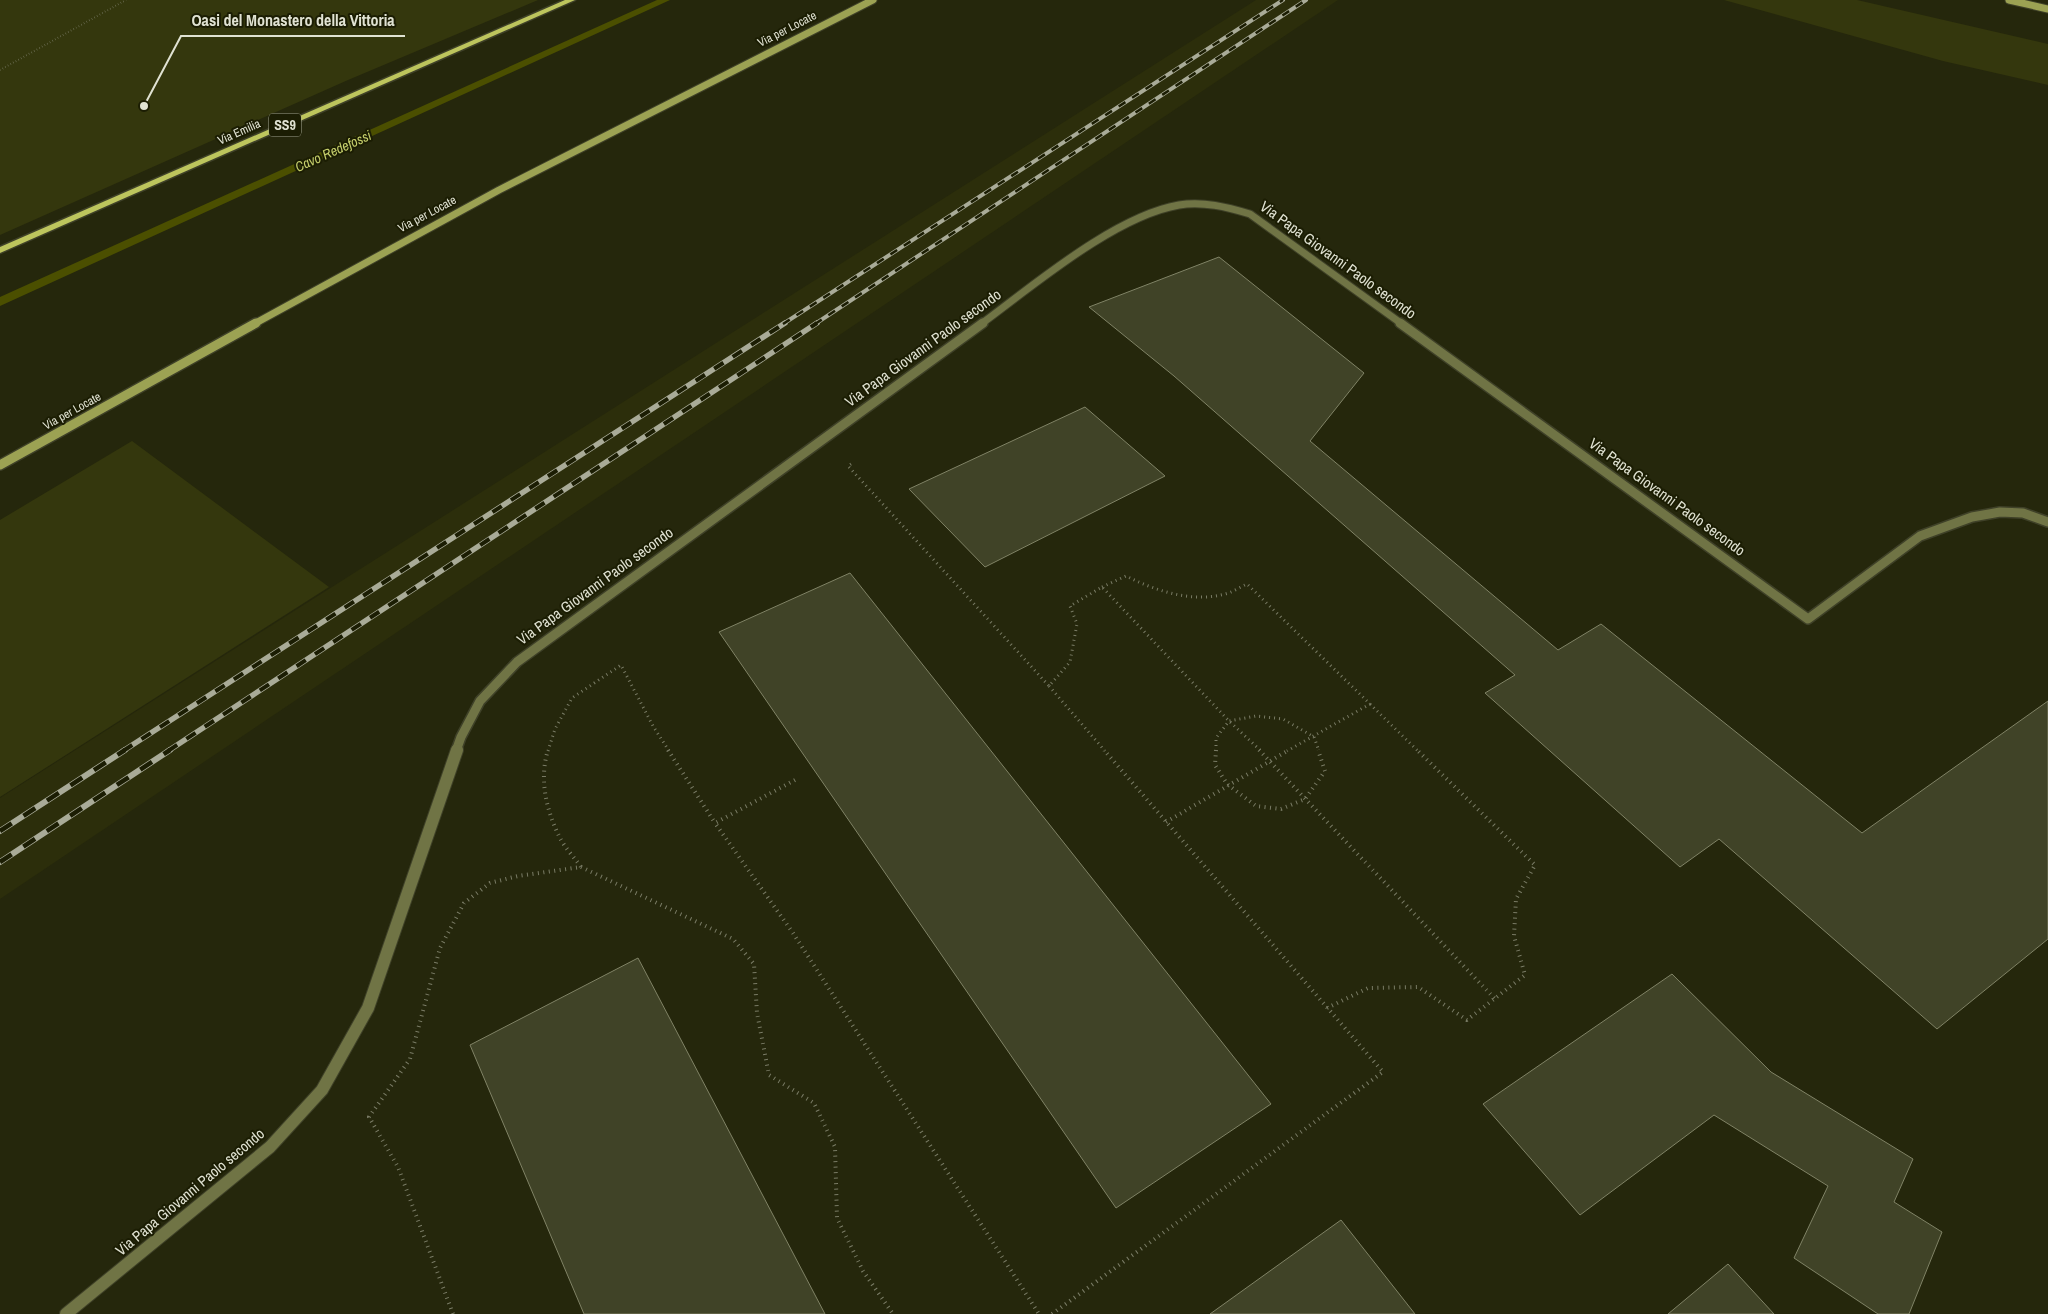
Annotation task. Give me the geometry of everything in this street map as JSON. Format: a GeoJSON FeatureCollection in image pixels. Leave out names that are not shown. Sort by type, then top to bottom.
{"type":"FeatureCollection","features":[{"type":"Feature","properties":{"kind":"main road","name":"Via Emilia"},"geometry":{"type":"LineString","coordinates":[[0,250],[571,0]]}},
{"type":"Feature","properties":{"kind":"main road","name":"Via per Locate"},"geometry":{"type":"LineString","coordinates":[[0,465],[499,190],[873,0]]}},
{"type":"Feature","properties":{"kind":"main road"},"geometry":{"type":"LineString","coordinates":[[2009,0],[2048,9]]}},
{"type":"Feature","properties":{"kind":"street","name":"Via Papa Giovanni Paolo secondo"},"geometry":{"type":"LineString","coordinates":[[66,1314],[270,1147],[322,1090],[368,1008],[461,737],[480,701],[517,662],[1079,253],[1132,219],[1165,208],[1203,203],[1231,207],[1250,214],[1808,619],[1920,536],[1972,517],[2000,512],[2024,513],[2048,522]]}},
{"type":"Feature","properties":{"kind":"path"},"geometry":{"type":"LineString","coordinates":[[0,70],[126,0]]}},
{"type":"Feature","properties":{"kind":"path"},"geometry":{"type":"LineString","coordinates":[[856,460],[848,466],[1049,686],[1383,1072],[1052,1314]]}},
{"type":"Feature","properties":{"kind":"path"},"geometry":{"type":"LineString","coordinates":[[1049,686],[1070,662],[1076,624],[1070,606],[1102,587],[1126,576],[1146,587],[1170,594],[1202,596],[1225,594],[1247,584],[1535,865],[1516,898],[1514,936],[1525,975],[1466,1020],[1418,987],[1368,988],[1327,1008]]}},
{"type":"Feature","properties":{"kind":"path"},"geometry":{"type":"LineString","coordinates":[[1102,587],[1229,721],[1271,761],[1494,998]]}},
{"type":"Feature","properties":{"kind":"path"},"geometry":{"type":"LineString","coordinates":[[893,1314],[863,1271],[837,1218],[835,1147],[814,1103],[769,1075],[758,1013],[754,964],[733,939],[581,867],[559,838],[544,794],[545,760],[555,729],[572,698],[621,665],[653,726],[715,822],[793,933],[1039,1314]]}},
{"type":"Feature","properties":{"kind":"path"},"geometry":{"type":"LineString","coordinates":[[1166,822],[1227,784],[1370,704]]}},
{"type":"Feature","properties":{"kind":"path"},"geometry":{"type":"LineString","coordinates":[[1256,716],[1283,719],[1314,736],[1325,771],[1305,799],[1281,809],[1256,806],[1227,784],[1215,765],[1216,738],[1229,721],[1256,716]]}},
{"type":"Feature","properties":{"kind":"path"},"geometry":{"type":"LineString","coordinates":[[715,822],[795,780]]}},
{"type":"Feature","properties":{"kind":"path"},"geometry":{"type":"LineString","coordinates":[[454,1314],[398,1167],[369,1118],[410,1059],[440,948],[464,903],[490,883],[518,876],[581,867]]}},
{"type":"Feature","properties":{"kind":"shaded area"},"geometry":{"type":"Polygon","coordinates":[[[0,0],[538,0],[348,80],[0,235],[0,0]]]}},
{"type":"Feature","properties":{"kind":"shaded area"},"geometry":{"type":"Polygon","coordinates":[[[1256,0],[1338,0],[0,899],[0,798],[1256,0]]]}},
{"type":"Feature","properties":{"kind":"shaded area"},"geometry":{"type":"Polygon","coordinates":[[[1724,0],[1857,0],[2048,44],[2048,85],[1943,61],[1724,0]]]}},
{"type":"Feature","properties":{"kind":"shaded area"},"geometry":{"type":"Polygon","coordinates":[[[132,441],[329,587],[0,797],[0,520],[132,441]]]}},
{"type":"Feature","properties":{"kind":"building"},"geometry":{"type":"Polygon","coordinates":[[[1219,257],[1364,373],[1310,441],[1558,650],[1601,624],[1862,833],[2048,701],[2048,939],[1937,1029],[1719,839],[1680,867],[1485,693],[1515,675],[1174,376],[1089,307],[1219,257]]]}},
{"type":"Feature","properties":{"kind":"building"},"geometry":{"type":"Polygon","coordinates":[[[1085,407],[1165,476],[985,567],[909,489],[1085,407]]]}},
{"type":"Feature","properties":{"kind":"building"},"geometry":{"type":"Polygon","coordinates":[[[850,573],[1271,1104],[1116,1208],[719,632],[850,573]]]}},
{"type":"Feature","properties":{"kind":"building"},"geometry":{"type":"Polygon","coordinates":[[[638,958],[825,1314],[584,1314],[470,1045],[638,958]]]}},
{"type":"Feature","properties":{"kind":"building"},"geometry":{"type":"Polygon","coordinates":[[[1672,974],[1771,1072],[1913,1159],[1894,1202],[1942,1232],[1909,1314],[1878,1314],[1794,1258],[1828,1186],[1714,1115],[1580,1215],[1483,1104],[1672,974]]]}},
{"type":"Feature","properties":{"kind":"building"},"geometry":{"type":"Polygon","coordinates":[[[1341,1220],[1415,1314],[1210,1314],[1341,1220]]]}},
{"type":"Feature","properties":{"kind":"building"},"geometry":{"type":"Polygon","coordinates":[[[1728,1264],[1774,1314],[1668,1314],[1728,1264]]]}},
{"type":"Feature","properties":{"kind":"waterway","name":"Cavo Redefossi"},"geometry":{"type":"LineString","coordinates":[[0,302],[665,0]]}},
{"type":"Feature","properties":{"kind":"railway"},"geometry":{"type":"LineString","coordinates":[[783,324],[1283,0]]}},
{"type":"Feature","properties":{"kind":"railway"},"geometry":{"type":"LineString","coordinates":[[815,324],[1306,0]]}},
{"type":"Feature","properties":{"kind":"railway"},"geometry":{"type":"LineString","coordinates":[[123,751],[785,323]]}},
{"type":"Feature","properties":{"kind":"railway"},"geometry":{"type":"LineString","coordinates":[[168,751],[817,323]]}},
{"type":"Feature","properties":{"kind":"railway"},"geometry":{"type":"LineString","coordinates":[[0,831],[125,750]]}},
{"type":"Feature","properties":{"kind":"railway"},"geometry":{"type":"LineString","coordinates":[[0,862],[170,750]]}},
{"type":"Feature","properties":{"kind":"place","name":"Oasi del Monastero della Vittoria"},"geometry":{"type":"Point","coordinates":[144,106]}}]}
